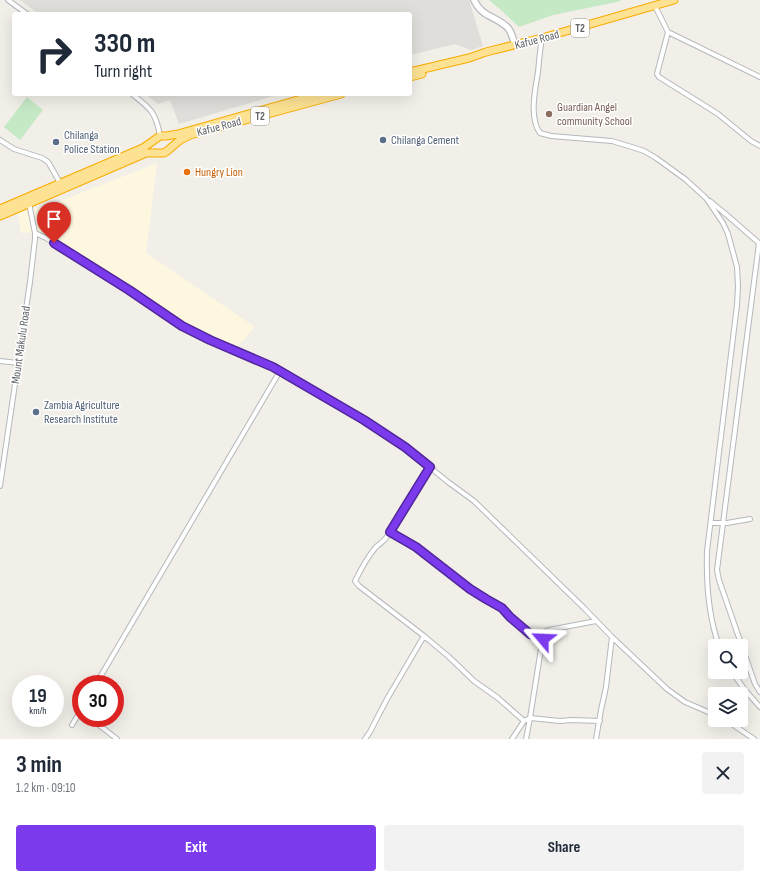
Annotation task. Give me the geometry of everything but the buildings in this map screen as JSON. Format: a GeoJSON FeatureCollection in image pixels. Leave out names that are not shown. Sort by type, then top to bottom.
{"type":"FeatureCollection","features":[{"type":"Feature","properties":{"kind":"highway","name":"Kafue Road"},"geometry":{"type":"LineString","coordinates":[[412,72],[469,58],[674,0]]}},
{"type":"Feature","properties":{"kind":"highway","name":"Kafue Road"},"geometry":{"type":"LineString","coordinates":[[412,76],[465,62],[469,58]]}},
{"type":"Feature","properties":{"kind":"highway","name":"Kafue Road"},"geometry":{"type":"LineString","coordinates":[[0,209],[143,148],[160,137],[178,134],[312,96]]}},
{"type":"Feature","properties":{"kind":"highway","name":"Kafue Road"},"geometry":{"type":"LineString","coordinates":[[169,149],[180,140],[190,135],[334,96]]}},
{"type":"Feature","properties":{"kind":"highway"},"geometry":{"type":"LineString","coordinates":[[0,216],[146,153],[164,152],[169,149],[170,140],[160,137],[154,146],[158,152]]}},
{"type":"Feature","properties":{"kind":"street"},"geometry":{"type":"LineString","coordinates":[[8,0],[24,12]]}},
{"type":"Feature","properties":{"kind":"street"},"geometry":{"type":"LineString","coordinates":[[474,0],[479,9],[507,28],[515,45]]}},
{"type":"Feature","properties":{"kind":"street"},"geometry":{"type":"LineString","coordinates":[[654,6],[668,32],[760,77]]}},
{"type":"Feature","properties":{"kind":"street"},"geometry":{"type":"LineString","coordinates":[[668,32],[657,74],[659,78],[718,114],[750,141],[760,146]]}},
{"type":"Feature","properties":{"kind":"street"},"geometry":{"type":"LineString","coordinates":[[542,38],[534,115],[537,129],[540,133],[551,136],[612,141],[644,151],[685,179],[759,244],[717,572],[755,684],[760,692]]}},
{"type":"Feature","properties":{"kind":"street"},"geometry":{"type":"LineString","coordinates":[[135,96],[145,104],[155,116],[160,137]]}},
{"type":"Feature","properties":{"kind":"street"},"geometry":{"type":"LineString","coordinates":[[0,140],[14,149],[42,158],[48,162],[60,183]]}},
{"type":"Feature","properties":{"kind":"street"},"geometry":{"type":"LineString","coordinates":[[706,198],[723,223],[728,234],[737,267],[738,286],[738,305],[707,551],[708,605],[717,639]]}},
{"type":"Feature","properties":{"kind":"street","name":"Mount Makulu Road"},"geometry":{"type":"LineString","coordinates":[[0,486],[30,282],[35,233],[29,203]]}},
{"type":"Feature","properties":{"kind":"street"},"geometry":{"type":"LineString","coordinates":[[723,223],[722,219],[724,215],[728,216]]}},
{"type":"Feature","properties":{"kind":"street"},"geometry":{"type":"LineString","coordinates":[[35,233],[46,238],[129,290],[182,326],[210,340],[261,361],[376,427],[405,447],[474,501],[672,694],[685,702],[708,712]]}},
{"type":"Feature","properties":{"kind":"street"},"geometry":{"type":"LineString","coordinates":[[0,361],[18,363]]}},
{"type":"Feature","properties":{"kind":"street"},"geometry":{"type":"LineString","coordinates":[[101,675],[280,372]]}},
{"type":"Feature","properties":{"kind":"street"},"geometry":{"type":"LineString","coordinates":[[430,467],[390,532],[382,543],[378,545],[371,553],[355,581],[358,586],[424,636],[474,681],[498,698],[524,721]]}},
{"type":"Feature","properties":{"kind":"street"},"geometry":{"type":"LineString","coordinates":[[711,523],[727,523],[750,519]]}},
{"type":"Feature","properties":{"kind":"street"},"geometry":{"type":"LineString","coordinates":[[390,532],[416,547],[470,589],[502,608],[530,634],[543,639]]}},
{"type":"Feature","properties":{"kind":"street"},"geometry":{"type":"LineString","coordinates":[[526,739],[545,632],[596,621]]}},
{"type":"Feature","properties":{"kind":"street"},"geometry":{"type":"LineString","coordinates":[[365,739],[424,636]]}},
{"type":"Feature","properties":{"kind":"street"},"geometry":{"type":"LineString","coordinates":[[596,739],[606,687],[612,637]]}},
{"type":"Feature","properties":{"kind":"street"},"geometry":{"type":"LineString","coordinates":[[737,679],[760,707]]}},
{"type":"Feature","properties":{"kind":"street"},"geometry":{"type":"LineString","coordinates":[[512,739],[524,721],[530,718],[560,721],[600,721]]}},
{"type":"Feature","properties":{"kind":"street"},"geometry":{"type":"LineString","coordinates":[[102,727],[117,739]]}},
{"type":"Feature","properties":{"kind":"street"},"geometry":{"type":"LineString","coordinates":[[736,727],[754,739]]}},
{"type":"Feature","properties":{"kind":"shaded area"},"geometry":{"type":"Polygon","coordinates":[[[20,0],[469,0],[483,46],[471,50],[455,44],[412,55],[412,12],[36,12],[20,0]]]}},
{"type":"Feature","properties":{"kind":"shaded area"},"geometry":{"type":"Polygon","coordinates":[[[148,96],[273,96],[179,124],[170,100],[158,104],[148,96]]]}},
{"type":"Feature","properties":{"kind":"shaded area"},"geometry":{"type":"Polygon","coordinates":[[[157,163],[146,253],[255,327],[236,348],[182,323],[40,232],[21,233],[18,212],[53,204],[157,163]]]}},
{"type":"Feature","properties":{"kind":"green space"},"geometry":{"type":"Polygon","coordinates":[[[489,0],[622,0],[553,15],[519,27],[489,0]]]}},
{"type":"Feature","properties":{"kind":"green space"},"geometry":{"type":"Polygon","coordinates":[[[27,97],[43,110],[20,140],[4,127],[27,97]]]}},
{"type":"Feature","properties":{"kind":"place","name":"Guardian Angel community School"},"geometry":{"type":"Point","coordinates":[549,114]}},
{"type":"Feature","properties":{"kind":"place","name":"Chilanga Cement"},"geometry":{"type":"Point","coordinates":[383,140]}},
{"type":"Feature","properties":{"kind":"place","name":"Chilanga Police Station"},"geometry":{"type":"Point","coordinates":[56,142]}},
{"type":"Feature","properties":{"kind":"place","name":"Hungry Lion"},"geometry":{"type":"Point","coordinates":[187,172]}},
{"type":"Feature","properties":{"kind":"place","name":"Zambia Agriculture Research Institute"},"geometry":{"type":"Point","coordinates":[36,412]}},
{"type":"Feature","properties":{"kind":"route"},"geometry":{"type":"LineString","coordinates":[[54,243],[129,290],[182,326],[210,340],[273,367],[376,427],[430,467],[390,532],[416,547],[470,589],[502,608],[530,634],[543,639]]}}]}
